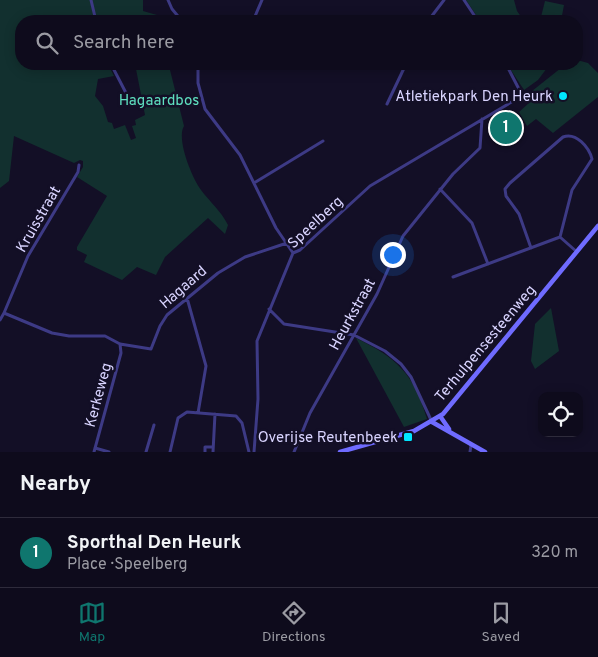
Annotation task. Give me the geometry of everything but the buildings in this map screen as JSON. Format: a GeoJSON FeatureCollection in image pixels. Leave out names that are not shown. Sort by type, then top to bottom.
{"type":"FeatureCollection","features":[{"type":"Feature","properties":{"kind":"main road","name":"Terhulpensesteenweg"},"geometry":{"type":"LineString","coordinates":[[340,452],[403,435],[432,422],[440,416],[453,404],[598,226]]}},
{"type":"Feature","properties":{"kind":"main road"},"geometry":{"type":"LineString","coordinates":[[440,416],[452,432]]}},
{"type":"Feature","properties":{"kind":"main road"},"geometry":{"type":"LineString","coordinates":[[432,422],[485,452]]}},
{"type":"Feature","properties":{"kind":"street"},"geometry":{"type":"LineString","coordinates":[[91,0],[95,15]]}},
{"type":"Feature","properties":{"kind":"street"},"geometry":{"type":"LineString","coordinates":[[168,0],[177,15]]}},
{"type":"Feature","properties":{"kind":"street"},"geometry":{"type":"LineString","coordinates":[[256,15],[262,0]]}},
{"type":"Feature","properties":{"kind":"street"},"geometry":{"type":"LineString","coordinates":[[433,15],[444,0]]}},
{"type":"Feature","properties":{"kind":"street"},"geometry":{"type":"LineString","coordinates":[[464,0],[474,15]]}},
{"type":"Feature","properties":{"kind":"street"},"geometry":{"type":"LineString","coordinates":[[114,70],[126,93]]}},
{"type":"Feature","properties":{"kind":"street"},"geometry":{"type":"LineString","coordinates":[[198,70],[198,83],[205,109],[240,155],[276,228],[293,253]]}},
{"type":"Feature","properties":{"kind":"street"},"geometry":{"type":"LineString","coordinates":[[386,104],[403,70]]}},
{"type":"Feature","properties":{"kind":"street","name":"Speelberg"},"geometry":{"type":"LineString","coordinates":[[254,451],[258,399],[256,348],[269,310],[293,253],[300,250],[370,186],[522,94],[509,70]]}},
{"type":"Feature","properties":{"kind":"street","name":"Heurkstraat"},"geometry":{"type":"LineString","coordinates":[[294,452],[310,414],[386,277],[403,236],[457,169],[479,149],[482,119]]}},
{"type":"Feature","properties":{"kind":"street"},"geometry":{"type":"LineString","coordinates":[[531,248],[519,214],[506,196],[505,189],[563,137],[569,135],[577,137],[590,153],[592,159],[572,190],[560,237]]}},
{"type":"Feature","properties":{"kind":"street"},"geometry":{"type":"LineString","coordinates":[[254,183],[280,165],[323,141]]}},
{"type":"Feature","properties":{"kind":"street","name":"Kruisstraat"},"geometry":{"type":"LineString","coordinates":[[4,313],[28,256],[78,172],[79,165]]}},
{"type":"Feature","properties":{"kind":"street"},"geometry":{"type":"LineString","coordinates":[[440,189],[472,223],[488,264]]}},
{"type":"Feature","properties":{"kind":"street"},"geometry":{"type":"LineString","coordinates":[[453,277],[560,237]]}},
{"type":"Feature","properties":{"kind":"street"},"geometry":{"type":"LineString","coordinates":[[560,237],[577,252]]}},
{"type":"Feature","properties":{"kind":"street","name":"Hagaard"},"geometry":{"type":"LineString","coordinates":[[4,313],[52,333],[105,336],[120,344],[151,349],[163,320],[218,273],[245,257],[287,243]]}},
{"type":"Feature","properties":{"kind":"street"},"geometry":{"type":"LineString","coordinates":[[187,298],[206,366],[198,413]]}},
{"type":"Feature","properties":{"kind":"street"},"geometry":{"type":"LineString","coordinates":[[269,310],[281,323],[288,326],[354,336],[385,351],[405,368],[417,387],[432,422]]}},
{"type":"Feature","properties":{"kind":"street"},"geometry":{"type":"LineString","coordinates":[[0,320],[4,313]]}},
{"type":"Feature","properties":{"kind":"street","name":"Kerkeweg"},"geometry":{"type":"LineString","coordinates":[[95,450],[121,354],[120,344]]}},
{"type":"Feature","properties":{"kind":"street"},"geometry":{"type":"LineString","coordinates":[[170,452],[180,416],[187,412],[232,416],[239,419],[249,451],[254,451]]}},
{"type":"Feature","properties":{"kind":"street"},"geometry":{"type":"LineString","coordinates":[[212,452],[215,414]]}},
{"type":"Feature","properties":{"kind":"street"},"geometry":{"type":"LineString","coordinates":[[146,452],[154,425]]}},
{"type":"Feature","properties":{"kind":"street"},"geometry":{"type":"LineString","coordinates":[[470,452],[471,445]]}},
{"type":"Feature","properties":{"kind":"street"},"geometry":{"type":"LineString","coordinates":[[205,452],[205,447],[213,447]]}},
{"type":"Feature","properties":{"kind":"street"},"geometry":{"type":"LineString","coordinates":[[95,450],[109,452]]}},
{"type":"Feature","properties":{"kind":"green space","name":"Hagaardbos"},"geometry":{"type":"Polygon","coordinates":[[[0,0],[143,0],[143,11],[157,15],[15,15],[15,70],[111,70],[114,76],[98,79],[95,96],[103,106],[108,122],[112,123],[114,129],[125,125],[131,140],[136,138],[132,126],[136,125],[135,120],[145,115],[136,70],[170,70],[184,126],[182,140],[186,158],[197,184],[228,225],[225,234],[208,218],[165,257],[156,275],[137,267],[122,280],[84,262],[87,255],[77,250],[107,196],[77,177],[83,167],[83,161],[80,160],[74,163],[14,136],[9,181],[0,188],[0,0]]]}},
{"type":"Feature","properties":{"kind":"green space"},"geometry":{"type":"Polygon","coordinates":[[[466,0],[514,0],[520,15],[476,15],[466,0]]]}},
{"type":"Feature","properties":{"kind":"green space"},"geometry":{"type":"Polygon","coordinates":[[[545,1],[564,5],[562,15],[542,15],[545,1]]]}},
{"type":"Feature","properties":{"kind":"green space","name":"Atletiekpark Den Heurk"},"geometry":{"type":"Polygon","coordinates":[[[583,62],[588,63],[598,73],[598,97],[553,133],[536,119],[527,126],[519,112],[529,103],[527,95],[558,70],[583,70],[583,62]]]}},
{"type":"Feature","properties":{"kind":"green space"},"geometry":{"type":"Polygon","coordinates":[[[511,70],[546,70],[538,80],[524,90],[511,70]]]}},
{"type":"Feature","properties":{"kind":"green space"},"geometry":{"type":"Polygon","coordinates":[[[551,308],[559,351],[535,369],[531,361],[535,324],[551,308]]]}},
{"type":"Feature","properties":{"kind":"green space"},"geometry":{"type":"Polygon","coordinates":[[[356,338],[383,353],[402,369],[416,390],[427,419],[404,427],[356,338]]]}},
{"type":"Feature","properties":{"kind":"place","name":"Atletiekpark Den Heurk"},"geometry":{"type":"Point","coordinates":[563,96]}},
{"type":"Feature","properties":{"kind":"place","name":"Sporthal Den Heurk"},"geometry":{"type":"Point","coordinates":[506,128]}},
{"type":"Feature","properties":{"kind":"place","name":"Overijse Reutenbeek"},"geometry":{"type":"Point","coordinates":[408,437]}}]}
